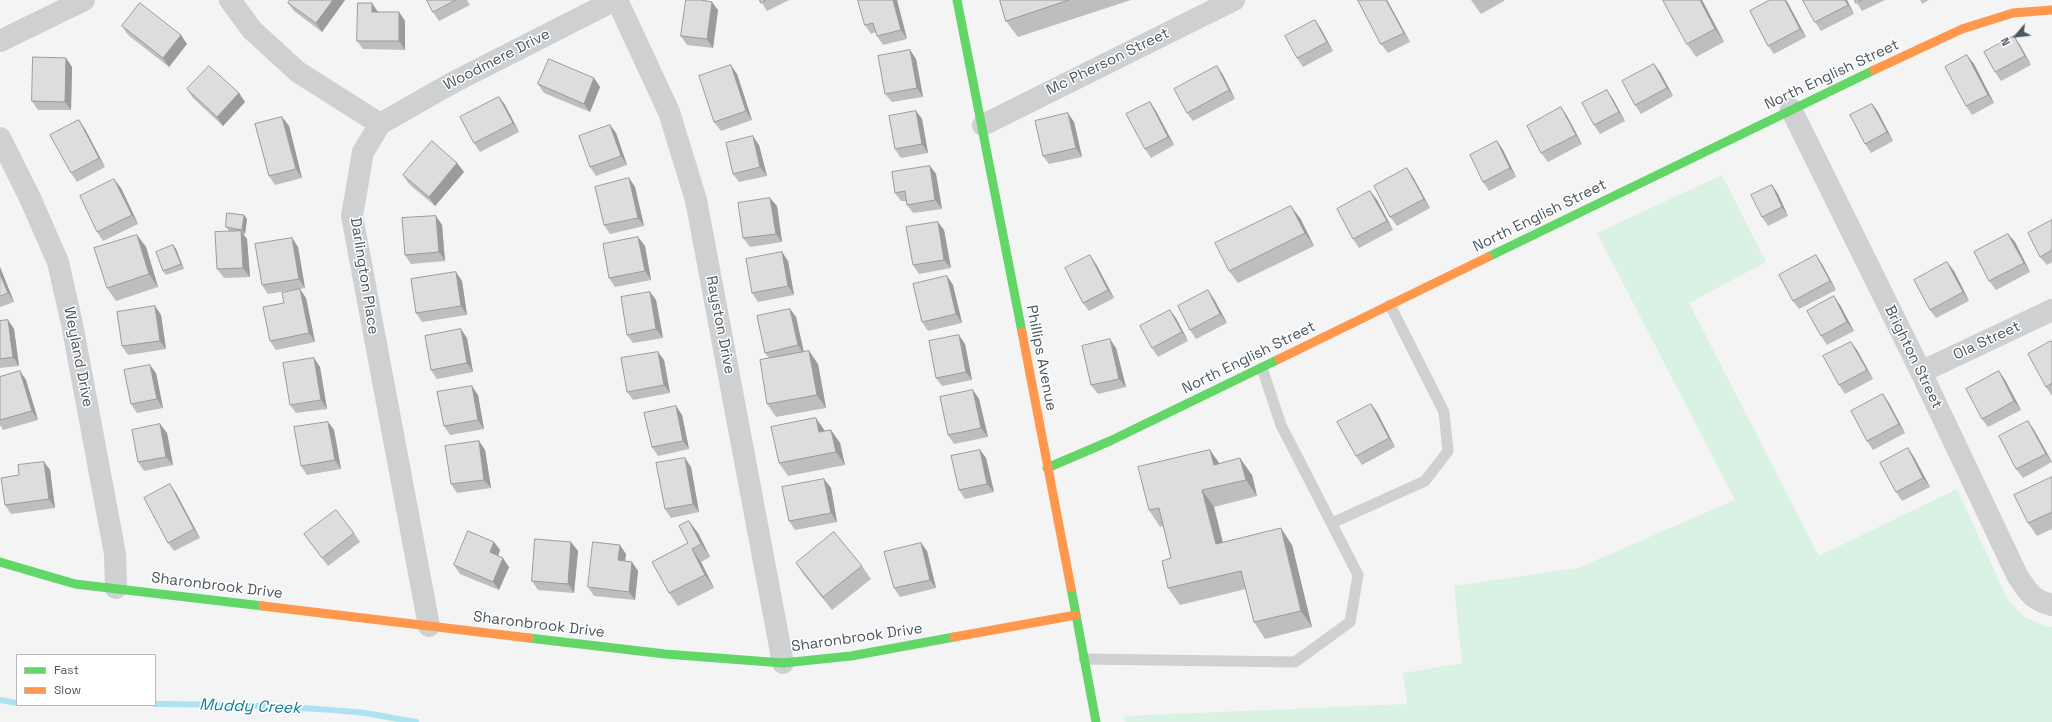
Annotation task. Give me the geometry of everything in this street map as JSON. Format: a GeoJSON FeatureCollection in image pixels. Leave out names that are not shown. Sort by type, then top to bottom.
{"type":"FeatureCollection","features":[{"type":"Feature","properties":{"kind":"street"},"geometry":{"type":"LineString","coordinates":[[0,41],[84,0]]}},
{"type":"Feature","properties":{"kind":"street"},"geometry":{"type":"LineString","coordinates":[[230,0],[252,30],[298,72],[380,124]]}},
{"type":"Feature","properties":{"kind":"street","name":"Woodmere Drive"},"geometry":{"type":"LineString","coordinates":[[380,124],[452,83],[616,0]]}},
{"type":"Feature","properties":{"kind":"street","name":"Rayston Drive"},"geometry":{"type":"LineString","coordinates":[[616,0],[669,112],[696,200],[783,663]]}},
{"type":"Feature","properties":{"kind":"street","name":"Phillips Avenue"},"geometry":{"type":"LineString","coordinates":[[957,0],[983,125],[1096,722]]}},
{"type":"Feature","properties":{"kind":"street","name":"Mc Pherson Street"},"geometry":{"type":"LineString","coordinates":[[983,125],[1234,0]]}},
{"type":"Feature","properties":{"kind":"street","name":"North English Street"},"geometry":{"type":"LineString","coordinates":[[1047,468],[1110,441],[1791,109],[1962,29],[2014,13],[2052,10]]}},
{"type":"Feature","properties":{"kind":"street","name":"Brighton Street"},"geometry":{"type":"LineString","coordinates":[[1791,109],[1921,372],[2017,575],[2026,589],[2045,603]]}},
{"type":"Feature","properties":{"kind":"street","name":"Darlington Place"},"geometry":{"type":"LineString","coordinates":[[380,124],[363,152],[352,216],[428,626]]}},
{"type":"Feature","properties":{"kind":"street","name":"Weyland Drive"},"geometry":{"type":"LineString","coordinates":[[0,138],[30,198],[58,262],[72,324],[115,554],[116,588]]}},
{"type":"Feature","properties":{"kind":"street","name":"Ola Street"},"geometry":{"type":"LineString","coordinates":[[1921,372],[2052,310]]}},
{"type":"Feature","properties":{"kind":"street","name":"Sharonbrook Drive"},"geometry":{"type":"LineString","coordinates":[[0,562],[76,584],[665,654],[783,663],[851,656],[1076,615]]}},
{"type":"Feature","properties":{"kind":"lane"},"geometry":{"type":"LineString","coordinates":[[1332,523],[1425,481],[1448,451],[1444,412],[1390,305]]}},
{"type":"Feature","properties":{"kind":"lane"},"geometry":{"type":"LineString","coordinates":[[1084,659],[1295,662],[1350,622],[1358,575],[1281,425],[1262,368]]}},
{"type":"Feature","properties":{"kind":"green space"},"geometry":{"type":"Polygon","coordinates":[[[1722,175],[1766,262],[1689,303],[1819,556],[1957,489],[2008,600],[2024,617],[2047,627],[2052,627],[2052,722],[1125,722],[1124,716],[1407,704],[1403,673],[1462,663],[1454,586],[1578,568],[1735,500],[1597,233],[1722,175]]]}},
{"type":"Feature","properties":{"kind":"building"},"geometry":{"type":"Polygon","coordinates":[[[290,0],[333,0],[316,23],[288,3],[290,0]]]}},
{"type":"Feature","properties":{"kind":"building"},"geometry":{"type":"Polygon","coordinates":[[[427,0],[456,0],[433,12],[427,0]]]}},
{"type":"Feature","properties":{"kind":"building"},"geometry":{"type":"Polygon","coordinates":[[[686,0],[712,2],[707,39],[681,36],[686,0]]]}},
{"type":"Feature","properties":{"kind":"building"},"geometry":{"type":"Polygon","coordinates":[[[858,0],[893,0],[901,30],[877,36],[873,23],[865,25],[858,0]]]}},
{"type":"Feature","properties":{"kind":"building"},"geometry":{"type":"Polygon","coordinates":[[[1000,0],[1069,0],[1006,21],[1000,0]]]}},
{"type":"Feature","properties":{"kind":"building"},"geometry":{"type":"Polygon","coordinates":[[[1358,0],[1386,0],[1404,33],[1381,44],[1358,0]]]}},
{"type":"Feature","properties":{"kind":"building"},"geometry":{"type":"Polygon","coordinates":[[[1663,0],[1700,0],[1715,29],[1687,44],[1663,0]]]}},
{"type":"Feature","properties":{"kind":"building"},"geometry":{"type":"Polygon","coordinates":[[[1770,0],[1785,0],[1800,29],[1768,46],[1750,11],[1770,0]]]}},
{"type":"Feature","properties":{"kind":"building"},"geometry":{"type":"Polygon","coordinates":[[[1803,0],[1845,0],[1848,5],[1815,22],[1803,0]]]}},
{"type":"Feature","properties":{"kind":"building"},"geometry":{"type":"Polygon","coordinates":[[[1855,0],[1862,0],[1856,3],[1855,0]]]}},
{"type":"Feature","properties":{"kind":"building"},"geometry":{"type":"Polygon","coordinates":[[[140,3],[181,35],[163,58],[122,26],[140,3]]]}},
{"type":"Feature","properties":{"kind":"building"},"geometry":{"type":"Polygon","coordinates":[[[358,3],[372,3],[372,12],[399,12],[399,41],[357,41],[358,3]]]}},
{"type":"Feature","properties":{"kind":"building"},"geometry":{"type":"Polygon","coordinates":[[[1315,20],[1327,42],[1297,58],[1285,36],[1315,20]]]}},
{"type":"Feature","properties":{"kind":"building"},"geometry":{"type":"Polygon","coordinates":[[[2014,36],[2025,56],[1995,72],[1984,52],[2014,36]]]}},
{"type":"Feature","properties":{"kind":"building"},"geometry":{"type":"Polygon","coordinates":[[[910,50],[917,88],[885,94],[878,56],[910,50]]]}},
{"type":"Feature","properties":{"kind":"building"},"geometry":{"type":"Polygon","coordinates":[[[1967,55],[1988,95],[1966,106],[1945,67],[1967,55]]]}},
{"type":"Feature","properties":{"kind":"building"},"geometry":{"type":"Polygon","coordinates":[[[33,57],[66,58],[65,102],[32,101],[33,57]]]}},
{"type":"Feature","properties":{"kind":"building"},"geometry":{"type":"Polygon","coordinates":[[[549,59],[594,78],[584,104],[538,84],[549,59]]]}},
{"type":"Feature","properties":{"kind":"building"},"geometry":{"type":"Polygon","coordinates":[[[1654,64],[1667,88],[1635,105],[1622,81],[1654,64]]]}},
{"type":"Feature","properties":{"kind":"building"},"geometry":{"type":"Polygon","coordinates":[[[731,65],[746,111],[714,122],[699,76],[731,65]]]}},
{"type":"Feature","properties":{"kind":"building"},"geometry":{"type":"Polygon","coordinates":[[[209,66],[239,93],[217,117],[187,89],[209,66]]]}},
{"type":"Feature","properties":{"kind":"building"},"geometry":{"type":"Polygon","coordinates":[[[1217,66],[1229,90],[1187,113],[1174,89],[1217,66]]]}},
{"type":"Feature","properties":{"kind":"building"},"geometry":{"type":"Polygon","coordinates":[[[1607,90],[1619,112],[1594,125],[1582,103],[1607,90]]]}},
{"type":"Feature","properties":{"kind":"building"},"geometry":{"type":"Polygon","coordinates":[[[499,97],[513,123],[474,143],[460,117],[499,97]]]}},
{"type":"Feature","properties":{"kind":"building"},"geometry":{"type":"Polygon","coordinates":[[[1150,102],[1168,137],[1145,149],[1126,114],[1150,102]]]}},
{"type":"Feature","properties":{"kind":"building"},"geometry":{"type":"Polygon","coordinates":[[[1872,104],[1887,132],[1865,144],[1850,115],[1872,104]]]}},
{"type":"Feature","properties":{"kind":"building"},"geometry":{"type":"Polygon","coordinates":[[[1561,107],[1576,135],[1541,153],[1527,126],[1561,107]]]}},
{"type":"Feature","properties":{"kind":"building"},"geometry":{"type":"Polygon","coordinates":[[[916,111],[922,144],[895,149],[889,116],[916,111]]]}},
{"type":"Feature","properties":{"kind":"building"},"geometry":{"type":"Polygon","coordinates":[[[1068,113],[1076,148],[1043,156],[1035,121],[1068,113]]]}},
{"type":"Feature","properties":{"kind":"building"},"geometry":{"type":"Polygon","coordinates":[[[282,117],[296,169],[269,176],[255,124],[282,117]]]}},
{"type":"Feature","properties":{"kind":"building"},"geometry":{"type":"Polygon","coordinates":[[[79,120],[99,158],[71,173],[50,135],[79,120]]]}},
{"type":"Feature","properties":{"kind":"building"},"geometry":{"type":"Polygon","coordinates":[[[610,125],[621,156],[590,167],[579,136],[610,125]]]}},
{"type":"Feature","properties":{"kind":"building"},"geometry":{"type":"Polygon","coordinates":[[[753,136],[760,167],[733,174],[726,143],[753,136]]]}},
{"type":"Feature","properties":{"kind":"building"},"geometry":{"type":"Polygon","coordinates":[[[432,141],[457,163],[429,197],[403,175],[432,141]]]}},
{"type":"Feature","properties":{"kind":"building"},"geometry":{"type":"Polygon","coordinates":[[[1497,141],[1510,168],[1483,182],[1470,155],[1497,141]]]}},
{"type":"Feature","properties":{"kind":"building"},"geometry":{"type":"Polygon","coordinates":[[[930,166],[935,200],[907,205],[905,191],[895,193],[892,172],[930,166]]]}},
{"type":"Feature","properties":{"kind":"building"},"geometry":{"type":"Polygon","coordinates":[[[1407,168],[1424,199],[1390,217],[1374,186],[1407,168]]]}},
{"type":"Feature","properties":{"kind":"building"},"geometry":{"type":"Polygon","coordinates":[[[629,178],[638,218],[604,225],[595,187],[629,178]]]}},
{"type":"Feature","properties":{"kind":"building"},"geometry":{"type":"Polygon","coordinates":[[[114,179],[132,215],[97,232],[80,196],[114,179]]]}},
{"type":"Feature","properties":{"kind":"building"},"geometry":{"type":"Polygon","coordinates":[[[1772,185],[1782,207],[1762,217],[1751,195],[1772,185]]]}},
{"type":"Feature","properties":{"kind":"building"},"geometry":{"type":"Polygon","coordinates":[[[1370,191],[1387,221],[1353,239],[1337,209],[1370,191]]]}},
{"type":"Feature","properties":{"kind":"building"},"geometry":{"type":"Polygon","coordinates":[[[770,198],[776,234],[743,238],[738,203],[770,198]]]}},
{"type":"Feature","properties":{"kind":"building"},"geometry":{"type":"Polygon","coordinates":[[[1291,206],[1305,233],[1229,271],[1215,243],[1291,206]]]}},
{"type":"Feature","properties":{"kind":"building"},"geometry":{"type":"Polygon","coordinates":[[[227,213],[244,215],[242,230],[226,227],[227,213]]]}},
{"type":"Feature","properties":{"kind":"building"},"geometry":{"type":"Polygon","coordinates":[[[436,216],[439,252],[405,255],[402,218],[436,216]]]}},
{"type":"Feature","properties":{"kind":"building"},"geometry":{"type":"Polygon","coordinates":[[[2052,220],[2052,250],[2040,257],[2028,233],[2052,220]]]}},
{"type":"Feature","properties":{"kind":"building"},"geometry":{"type":"Polygon","coordinates":[[[938,222],[944,260],[913,265],[906,227],[938,222]]]}},
{"type":"Feature","properties":{"kind":"building"},"geometry":{"type":"Polygon","coordinates":[[[241,231],[243,268],[217,269],[215,232],[241,231]]]}},
{"type":"Feature","properties":{"kind":"building"},"geometry":{"type":"Polygon","coordinates":[[[2008,234],[2024,263],[1989,281],[1974,252],[2008,234]]]}},
{"type":"Feature","properties":{"kind":"building"},"geometry":{"type":"Polygon","coordinates":[[[137,235],[149,274],[107,288],[94,248],[137,235]]]}},
{"type":"Feature","properties":{"kind":"building"},"geometry":{"type":"Polygon","coordinates":[[[638,237],[645,271],[609,278],[603,244],[638,237]]]}},
{"type":"Feature","properties":{"kind":"building"},"geometry":{"type":"Polygon","coordinates":[[[292,238],[299,279],[262,285],[255,244],[292,238]]]}},
{"type":"Feature","properties":{"kind":"building"},"geometry":{"type":"Polygon","coordinates":[[[173,245],[181,264],[163,271],[156,252],[173,245]]]}},
{"type":"Feature","properties":{"kind":"building"},"geometry":{"type":"Polygon","coordinates":[[[782,252],[788,286],[752,293],[746,259],[782,252]]]}},
{"type":"Feature","properties":{"kind":"building"},"geometry":{"type":"Polygon","coordinates":[[[1090,255],[1108,290],[1083,303],[1065,268],[1090,255]]]}},
{"type":"Feature","properties":{"kind":"building"},"geometry":{"type":"Polygon","coordinates":[[[1816,255],[1830,281],[1793,301],[1779,275],[1816,255]]]}},
{"type":"Feature","properties":{"kind":"building"},"geometry":{"type":"Polygon","coordinates":[[[1947,262],[1963,292],[1930,310],[1914,280],[1947,262]]]}},
{"type":"Feature","properties":{"kind":"building"},"geometry":{"type":"Polygon","coordinates":[[[456,272],[461,306],[416,313],[411,279],[456,272]]]}},
{"type":"Feature","properties":{"kind":"building"},"geometry":{"type":"Polygon","coordinates":[[[0,274],[8,293],[0,296],[0,274]]]}},
{"type":"Feature","properties":{"kind":"building"},"geometry":{"type":"Polygon","coordinates":[[[947,276],[956,314],[922,322],[913,284],[947,276]]]}},
{"type":"Feature","properties":{"kind":"building"},"geometry":{"type":"Polygon","coordinates":[[[300,289],[309,333],[270,341],[263,307],[284,303],[282,293],[300,289]]]}},
{"type":"Feature","properties":{"kind":"building"},"geometry":{"type":"Polygon","coordinates":[[[1208,290],[1220,314],[1190,330],[1178,306],[1208,290]]]}},
{"type":"Feature","properties":{"kind":"building"},"geometry":{"type":"Polygon","coordinates":[[[650,292],[656,329],[627,335],[621,297],[650,292]]]}},
{"type":"Feature","properties":{"kind":"building"},"geometry":{"type":"Polygon","coordinates":[[[1834,296],[1847,322],[1821,336],[1807,311],[1834,296]]]}},
{"type":"Feature","properties":{"kind":"building"},"geometry":{"type":"Polygon","coordinates":[[[155,306],[160,341],[122,346],[117,312],[155,306]]]}},
{"type":"Feature","properties":{"kind":"building"},"geometry":{"type":"Polygon","coordinates":[[[790,309],[798,345],[765,353],[757,316],[790,309]]]}},
{"type":"Feature","properties":{"kind":"building"},"geometry":{"type":"Polygon","coordinates":[[[1170,310],[1182,332],[1152,348],[1140,326],[1170,310]]]}},
{"type":"Feature","properties":{"kind":"building"},"geometry":{"type":"Polygon","coordinates":[[[8,320],[13,357],[0,359],[0,321],[8,320]]]}},
{"type":"Feature","properties":{"kind":"building"},"geometry":{"type":"Polygon","coordinates":[[[461,329],[467,363],[431,370],[425,336],[461,329]]]}},
{"type":"Feature","properties":{"kind":"building"},"geometry":{"type":"Polygon","coordinates":[[[959,335],[966,372],[936,378],[929,341],[959,335]]]}},
{"type":"Feature","properties":{"kind":"building"},"geometry":{"type":"Polygon","coordinates":[[[1110,339],[1119,379],[1091,385],[1082,346],[1110,339]]]}},
{"type":"Feature","properties":{"kind":"building"},"geometry":{"type":"Polygon","coordinates":[[[2051,341],[2052,383],[2046,387],[2028,354],[2051,341]]]}},
{"type":"Feature","properties":{"kind":"building"},"geometry":{"type":"Polygon","coordinates":[[[1851,342],[1867,370],[1839,385],[1823,356],[1851,342]]]}},
{"type":"Feature","properties":{"kind":"building"},"geometry":{"type":"Polygon","coordinates":[[[809,351],[817,395],[767,404],[760,360],[809,351]]]}},
{"type":"Feature","properties":{"kind":"building"},"geometry":{"type":"Polygon","coordinates":[[[658,352],[664,385],[627,392],[621,358],[658,352]]]}},
{"type":"Feature","properties":{"kind":"building"},"geometry":{"type":"Polygon","coordinates":[[[314,358],[321,400],[290,405],[283,363],[314,358]]]}},
{"type":"Feature","properties":{"kind":"building"},"geometry":{"type":"Polygon","coordinates":[[[150,365],[157,399],[131,404],[124,370],[150,365]]]}},
{"type":"Feature","properties":{"kind":"building"},"geometry":{"type":"Polygon","coordinates":[[[20,371],[32,411],[0,420],[0,377],[20,371]]]}},
{"type":"Feature","properties":{"kind":"building"},"geometry":{"type":"Polygon","coordinates":[[[1999,371],[2014,401],[1982,419],[1966,389],[1999,371]]]}},
{"type":"Feature","properties":{"kind":"building"},"geometry":{"type":"Polygon","coordinates":[[[472,386],[478,420],[444,426],[437,392],[472,386]]]}},
{"type":"Feature","properties":{"kind":"building"},"geometry":{"type":"Polygon","coordinates":[[[973,390],[981,428],[948,435],[940,397],[973,390]]]}},
{"type":"Feature","properties":{"kind":"building"},"geometry":{"type":"Polygon","coordinates":[[[1883,394],[1899,424],[1867,441],[1851,411],[1883,394]]]}},
{"type":"Feature","properties":{"kind":"building"},"geometry":{"type":"Polygon","coordinates":[[[1371,404],[1389,438],[1356,456],[1337,422],[1371,404]]]}},
{"type":"Feature","properties":{"kind":"building"},"geometry":{"type":"Polygon","coordinates":[[[676,406],[683,441],[652,447],[644,413],[676,406]]]}},
{"type":"Feature","properties":{"kind":"building"},"geometry":{"type":"Polygon","coordinates":[[[816,418],[819,432],[831,430],[836,452],[779,463],[771,427],[816,418]]]}},
{"type":"Feature","properties":{"kind":"building"},"geometry":{"type":"Polygon","coordinates":[[[2028,421],[2046,454],[2016,469],[1999,436],[2028,421]]]}},
{"type":"Feature","properties":{"kind":"building"},"geometry":{"type":"Polygon","coordinates":[[[328,422],[335,460],[301,466],[294,427],[328,422]]]}},
{"type":"Feature","properties":{"kind":"building"},"geometry":{"type":"Polygon","coordinates":[[[160,424],[166,457],[138,462],[132,430],[160,424]]]}},
{"type":"Feature","properties":{"kind":"building"},"geometry":{"type":"Polygon","coordinates":[[[479,441],[484,480],[451,484],[445,446],[479,441]]]}},
{"type":"Feature","properties":{"kind":"building"},"geometry":{"type":"Polygon","coordinates":[[[1908,448],[1923,478],[1896,492],[1880,463],[1908,448]]]}},
{"type":"Feature","properties":{"kind":"building"},"geometry":{"type":"Polygon","coordinates":[[[980,450],[987,484],[959,490],[951,456],[980,450]]]}},
{"type":"Feature","properties":{"kind":"building"},"geometry":{"type":"Polygon","coordinates":[[[1210,450],[1214,465],[1240,458],[1246,480],[1202,490],[1216,544],[1281,528],[1301,611],[1254,622],[1241,571],[1168,588],[1162,561],[1171,558],[1159,508],[1149,510],[1138,467],[1210,450]]]}},
{"type":"Feature","properties":{"kind":"building"},"geometry":{"type":"Polygon","coordinates":[[[685,458],[693,504],[665,509],[656,463],[685,458]]]}},
{"type":"Feature","properties":{"kind":"building"},"geometry":{"type":"Polygon","coordinates":[[[44,462],[49,499],[5,505],[1,478],[19,475],[18,465],[44,462]]]}},
{"type":"Feature","properties":{"kind":"building"},"geometry":{"type":"Polygon","coordinates":[[[2052,477],[2052,512],[2028,523],[2014,495],[2052,477]]]}},
{"type":"Feature","properties":{"kind":"building"},"geometry":{"type":"Polygon","coordinates":[[[824,479],[831,513],[789,521],[782,487],[824,479]]]}},
{"type":"Feature","properties":{"kind":"building"},"geometry":{"type":"Polygon","coordinates":[[[170,484],[194,529],[168,543],[144,498],[170,484]]]}},
{"type":"Feature","properties":{"kind":"building"},"geometry":{"type":"Polygon","coordinates":[[[336,510],[354,533],[322,558],[304,534],[336,510]]]}},
{"type":"Feature","properties":{"kind":"building"},"geometry":{"type":"Polygon","coordinates":[[[689,521],[701,544],[692,549],[705,575],[669,593],[652,562],[688,543],[679,526],[689,521]]]}},
{"type":"Feature","properties":{"kind":"building"},"geometry":{"type":"Polygon","coordinates":[[[468,531],[494,542],[490,552],[503,558],[493,582],[454,565],[468,531]]]}},
{"type":"Feature","properties":{"kind":"building"},"geometry":{"type":"Polygon","coordinates":[[[834,532],[862,566],[823,597],[796,563],[834,532]]]}},
{"type":"Feature","properties":{"kind":"building"},"geometry":{"type":"Polygon","coordinates":[[[535,539],[571,542],[568,584],[532,581],[535,539]]]}},
{"type":"Feature","properties":{"kind":"building"},"geometry":{"type":"Polygon","coordinates":[[[593,542],[620,545],[618,560],[632,562],[629,592],[588,587],[593,542]]]}},
{"type":"Feature","properties":{"kind":"building"},"geometry":{"type":"Polygon","coordinates":[[[921,543],[930,580],[894,588],[884,552],[921,543]]]}},
{"type":"Feature","properties":{"kind":"waterway","name":"Muddy Creek"},"geometry":{"type":"LineString","coordinates":[[0,700],[16,703]]}},
{"type":"Feature","properties":{"kind":"waterway","name":"Muddy Creek"},"geometry":{"type":"LineString","coordinates":[[156,704],[205,704],[306,708],[364,713],[416,722]]}},
{"type":"Feature","properties":{"kind":"traffic: fast"},"geometry":{"type":"LineString","coordinates":[[957,0],[1022,332]]}},
{"type":"Feature","properties":{"kind":"traffic: fast"},"geometry":{"type":"LineString","coordinates":[[1488,257],[1874,70]]}},
{"type":"Feature","properties":{"kind":"traffic: fast"},"geometry":{"type":"LineString","coordinates":[[1047,468],[1110,441],[1279,359]]}},
{"type":"Feature","properties":{"kind":"traffic: fast"},"geometry":{"type":"LineString","coordinates":[[0,562],[75,584],[263,606]]}},
{"type":"Feature","properties":{"kind":"traffic: fast"},"geometry":{"type":"LineString","coordinates":[[1071,588],[1096,722]]}},
{"type":"Feature","properties":{"kind":"traffic: fast"},"geometry":{"type":"LineString","coordinates":[[529,638],[665,654],[783,663],[851,656],[954,637]]}},
{"type":"Feature","properties":{"kind":"traffic: slow"},"geometry":{"type":"LineString","coordinates":[[1874,70],[1962,29],[2013,13],[2052,10]]}},
{"type":"Feature","properties":{"kind":"traffic: slow"},"geometry":{"type":"LineString","coordinates":[[1279,359],[1488,257]]}},
{"type":"Feature","properties":{"kind":"traffic: slow"},"geometry":{"type":"LineString","coordinates":[[1022,332],[1071,588]]}},
{"type":"Feature","properties":{"kind":"traffic: slow"},"geometry":{"type":"LineString","coordinates":[[263,606],[529,638]]}},
{"type":"Feature","properties":{"kind":"traffic: slow"},"geometry":{"type":"LineString","coordinates":[[954,637],[1076,615]]}}]}
